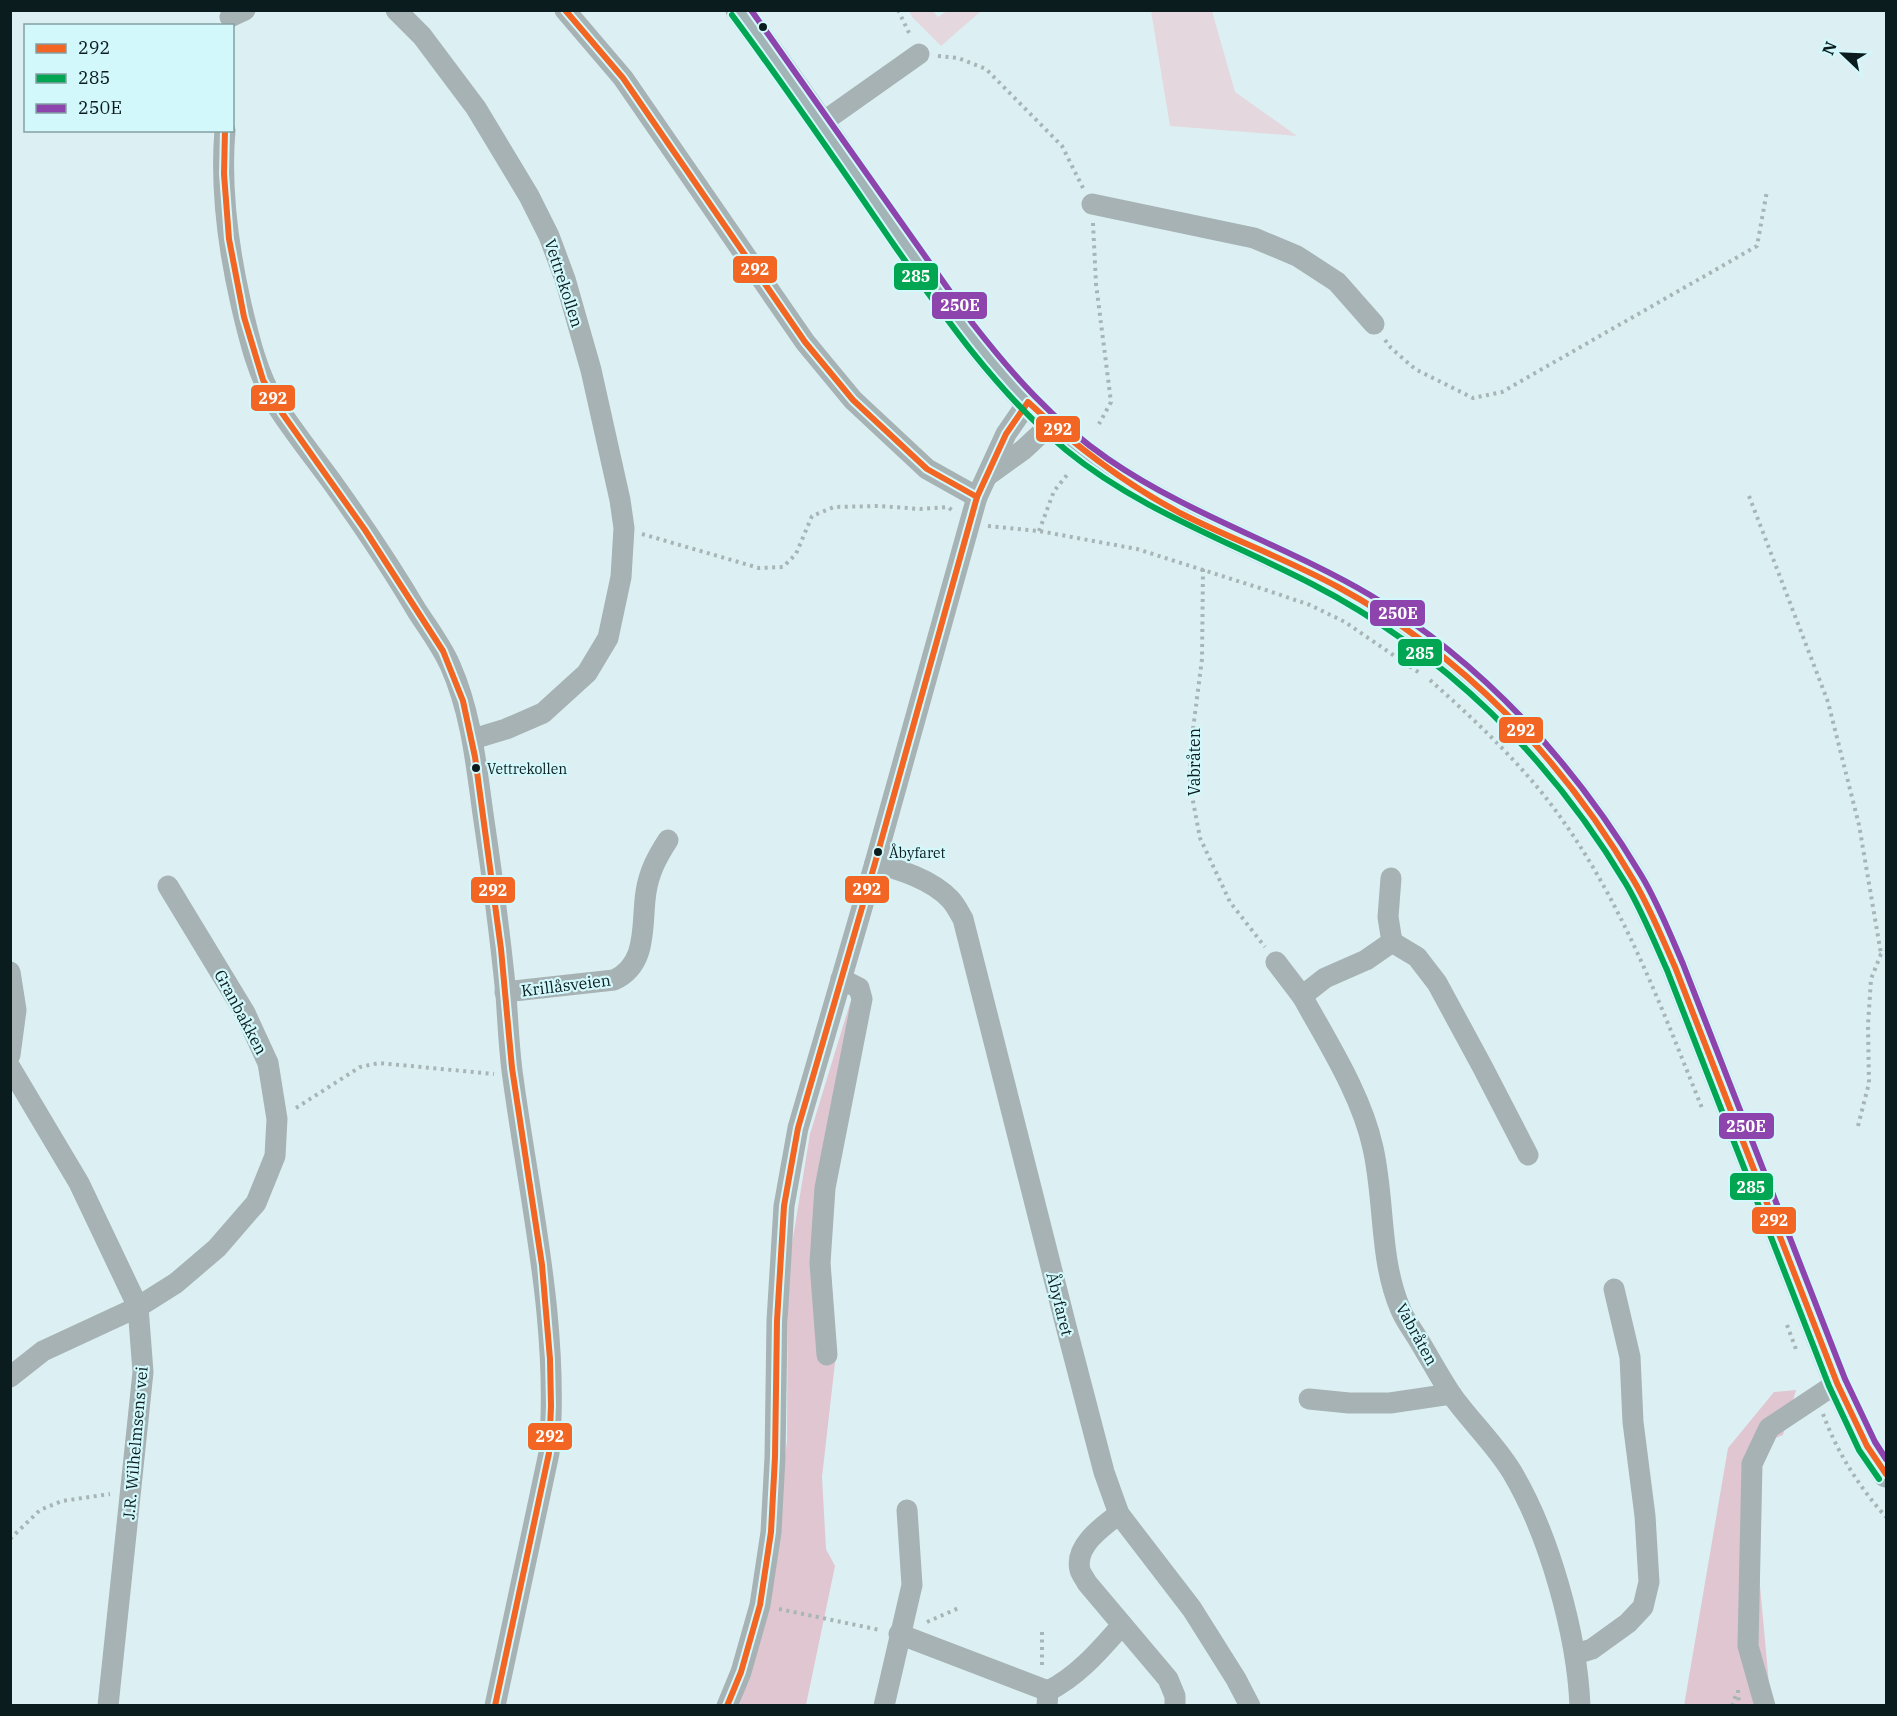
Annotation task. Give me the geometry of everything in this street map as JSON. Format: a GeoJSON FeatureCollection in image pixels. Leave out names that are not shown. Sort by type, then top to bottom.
{"type":"FeatureCollection","features":[{"type":"Feature","properties":{"kind":"main road"},"geometry":{"type":"LineString","coordinates":[[739,10],[964,328],[1028,402],[1051,424],[1074,445],[1159,502],[1315,575],[1405,628],[1446,658],[1507,713],[1558,769],[1596,820],[1635,882],[1658,929],[1675,967],[1837,1383],[1867,1446],[1887,1474]]}},
{"type":"Feature","properties":{"kind":"street","name":"Vettrekollen"},"geometry":{"type":"LineString","coordinates":[[396,10],[422,36],[476,108],[529,196],[549,236],[566,279],[591,370],[620,500],[624,528],[621,577],[608,638],[587,673],[543,713],[506,729],[473,739]]}},
{"type":"Feature","properties":{"kind":"street"},"geometry":{"type":"LineString","coordinates":[[565,10],[623,78],[805,342],[853,400],[927,469],[977,497]]}},
{"type":"Feature","properties":{"kind":"street"},"geometry":{"type":"LineString","coordinates":[[820,124],[919,54]]}},
{"type":"Feature","properties":{"kind":"street","name":"Krillåsveien"},"geometry":{"type":"LineString","coordinates":[[225,132],[224,187],[229,237],[246,325],[259,370],[276,404],[390,566],[450,664],[473,739],[505,992],[513,1078],[541,1255],[548,1322],[552,1413],[549,1453],[495,1706]]}},
{"type":"Feature","properties":{"kind":"street"},"geometry":{"type":"LineString","coordinates":[[1092,204],[1254,238],[1297,256],[1337,282],[1374,324]]}},
{"type":"Feature","properties":{"kind":"street"},"geometry":{"type":"LineString","coordinates":[[727,1706],[741,1672],[760,1605],[771,1532],[775,1468],[777,1321],[784,1206],[798,1128],[875,863],[968,524],[977,497],[1006,434],[1028,402]]}},
{"type":"Feature","properties":{"kind":"street"},"geometry":{"type":"LineString","coordinates":[[986,476],[1023,450],[1051,424]]}},
{"type":"Feature","properties":{"kind":"street","name":"Krillåsveien"},"geometry":{"type":"LineString","coordinates":[[505,992],[614,980],[626,975],[634,962],[643,938],[646,893],[652,865],[668,840]]}},
{"type":"Feature","properties":{"kind":"street","name":"Åbyfaret"},"geometry":{"type":"LineString","coordinates":[[875,863],[906,872],[930,885],[949,898],[963,919],[1104,1472],[1119,1514],[1191,1609],[1236,1679],[1250,1706]]}},
{"type":"Feature","properties":{"kind":"street"},"geometry":{"type":"LineString","coordinates":[[1391,878],[1388,917],[1392,942],[1417,957],[1437,983],[1527,1155]]}},
{"type":"Feature","properties":{"kind":"street","name":"Granbakken"},"geometry":{"type":"LineString","coordinates":[[10,1377],[43,1351],[138,1307],[176,1283],[217,1248],[256,1203],[275,1156],[277,1119],[268,1063],[245,1013],[168,886]]}},
{"type":"Feature","properties":{"kind":"street"},"geometry":{"type":"LineString","coordinates":[[1302,996],[1325,978],[1366,960],[1392,942]]}},
{"type":"Feature","properties":{"kind":"street","name":"Vabråten"},"geometry":{"type":"LineString","coordinates":[[1276,962],[1302,996],[1362,1112],[1373,1146],[1381,1192],[1388,1268],[1400,1309],[1451,1394],[1486,1435],[1512,1472],[1537,1523],[1553,1568],[1575,1653],[1580,1706]]}},
{"type":"Feature","properties":{"kind":"street"},"geometry":{"type":"LineString","coordinates":[[10,972],[16,1010],[10,1055]]}},
{"type":"Feature","properties":{"kind":"street"},"geometry":{"type":"LineString","coordinates":[[827,1355],[820,1263],[824,1199],[862,999],[859,988],[841,979]]}},
{"type":"Feature","properties":{"kind":"street","name":"J.R. Wilhelmsens vei"},"geometry":{"type":"LineString","coordinates":[[10,1066],[80,1183],[138,1307],[143,1372],[108,1706]]}},
{"type":"Feature","properties":{"kind":"street"},"geometry":{"type":"LineString","coordinates":[[1575,1653],[1592,1649],[1628,1623],[1643,1607],[1649,1582],[1645,1516],[1633,1422],[1630,1357],[1614,1289]]}},
{"type":"Feature","properties":{"kind":"street"},"geometry":{"type":"LineString","coordinates":[[1765,1706],[1748,1646],[1752,1464],[1768,1428],[1837,1383]]}},
{"type":"Feature","properties":{"kind":"street"},"geometry":{"type":"LineString","coordinates":[[1309,1399],[1349,1403],[1390,1403],[1451,1394]]}},
{"type":"Feature","properties":{"kind":"street"},"geometry":{"type":"LineString","coordinates":[[884,1706],[912,1585],[908,1510]]}},
{"type":"Feature","properties":{"kind":"street"},"geometry":{"type":"LineString","coordinates":[[1119,1514],[1078,1539],[1080,1570],[1087,1583],[1168,1679],[1175,1696],[1175,1706]]}},
{"type":"Feature","properties":{"kind":"street"},"geometry":{"type":"LineString","coordinates":[[899,1634],[1046,1695],[1093,1657],[1122,1624]]}},
{"type":"Feature","properties":{"kind":"path"},"geometry":{"type":"LineString","coordinates":[[898,10],[919,54],[958,58],[986,69],[1062,146],[1092,204],[1096,284],[1111,402],[1099,424]]}},
{"type":"Feature","properties":{"kind":"path"},"geometry":{"type":"LineString","coordinates":[[1374,324],[1391,348],[1415,369],[1473,398],[1502,392],[1757,246],[1767,191]]}},
{"type":"Feature","properties":{"kind":"path"},"geometry":{"type":"LineString","coordinates":[[1039,531],[1054,491],[1067,475]]}},
{"type":"Feature","properties":{"kind":"path"},"geometry":{"type":"LineString","coordinates":[[1749,496],[1828,702],[1859,825],[1884,953],[1871,979],[1868,1025],[1869,1083],[1858,1126]]}},
{"type":"Feature","properties":{"kind":"path"},"geometry":{"type":"LineString","coordinates":[[624,528],[759,568],[783,567],[796,554],[812,516],[834,507],[880,506],[920,509],[948,507],[968,524],[1039,531],[1137,549],[1310,605],[1344,622],[1429,679],[1522,770],[1561,818],[1632,940],[1704,1112]]}},
{"type":"Feature","properties":{"kind":"path","name":"Vabråten"},"geometry":{"type":"LineString","coordinates":[[1203,569],[1202,659],[1191,745],[1190,785],[1200,838],[1230,902],[1276,962]]}},
{"type":"Feature","properties":{"kind":"path"},"geometry":{"type":"LineString","coordinates":[[277,1119],[360,1067],[379,1063],[488,1073],[513,1078]]}},
{"type":"Feature","properties":{"kind":"path"},"geometry":{"type":"LineString","coordinates":[[1785,1322],[1798,1355]]}},
{"type":"Feature","properties":{"kind":"path"},"geometry":{"type":"LineString","coordinates":[[10,1539],[40,1510],[62,1501],[100,1494],[132,1493]]}},
{"type":"Feature","properties":{"kind":"path"},"geometry":{"type":"LineString","coordinates":[[760,1605],[899,1634],[961,1607]]}},
{"type":"Feature","properties":{"kind":"path"},"geometry":{"type":"LineString","coordinates":[[1042,1632],[1046,1695]]}},
{"type":"Feature","properties":{"kind":"path"},"geometry":{"type":"LineString","coordinates":[[1732,1706],[1738,1689]]}},
{"type":"Feature","properties":{"kind":"shaded area"},"geometry":{"type":"Polygon","coordinates":[[[909,11],[933,11],[938,17],[947,11],[981,11],[941,46],[909,11]]]}},
{"type":"Feature","properties":{"kind":"shaded area"},"geometry":{"type":"Polygon","coordinates":[[[1151,11],[1212,11],[1235,92],[1297,136],[1170,126],[1151,11]]]}},
{"type":"Feature","properties":{"kind":"shaded area"},"geometry":{"type":"Polygon","coordinates":[[[851,1000],[826,1189],[836,1354],[822,1477],[826,1549],[835,1566],[806,1705],[739,1706],[765,1622],[787,1441],[788,1268],[810,1134],[851,1000]]]}},
{"type":"Feature","properties":{"kind":"shaded area"},"geometry":{"type":"Polygon","coordinates":[[[1796,1390],[1783,1435],[1770,1440],[1763,1454],[1759,1495],[1760,1586],[1769,1705],[1684,1706],[1728,1448],[1774,1392],[1796,1390]]]}},
{"type":"Feature","properties":{"kind":"transit line","name":"292"},"geometry":{"type":"LineString","coordinates":[[565,10],[623,78],[805,342],[853,400],[927,469],[977,497]]}},
{"type":"Feature","properties":{"kind":"transit line","name":"250E"},"geometry":{"type":"LineString","coordinates":[[751,10],[973,324],[1003,361],[1052,413],[1088,445],[1139,479],[1171,497],[1338,577],[1411,622],[1450,651],[1522,718],[1586,793],[1641,875],[1664,919],[1845,1379],[1875,1442],[1886,1459]]}},
{"type":"Feature","properties":{"kind":"transit line","name":"285"},"geometry":{"type":"LineString","coordinates":[[732,15],[953,327],[995,379],[1041,428],[1094,471],[1124,490],[1185,523],[1312,584],[1360,611],[1406,642],[1449,675],[1490,712],[1528,751],[1563,793],[1596,837],[1626,884],[1648,926],[1829,1386],[1859,1450],[1879,1479]]}},
{"type":"Feature","properties":{"kind":"transit line","name":"292"},"geometry":{"type":"LineString","coordinates":[[225,132],[224,174],[229,239],[244,317],[263,380],[282,413],[365,530],[443,651],[463,701],[475,757],[501,949],[512,1068],[542,1265],[550,1359],[551,1406],[549,1453],[495,1706]]}},
{"type":"Feature","properties":{"kind":"transit line","name":"292"},"geometry":{"type":"LineString","coordinates":[[727,1706],[741,1672],[760,1605],[771,1532],[775,1457],[777,1321],[784,1206],[798,1128],[977,497],[1006,434],[1028,402],[1082,449],[1140,490],[1182,514],[1338,587],[1427,644],[1506,713],[1575,793],[1606,836],[1634,881],[1656,923],[1837,1383],[1867,1446],[1886,1474]]}},
{"type":"Feature","properties":{"kind":"place","name":"Vettrekollen"},"geometry":{"type":"Point","coordinates":[476,768]}},
{"type":"Feature","properties":{"kind":"place","name":"Åbyfaret"},"geometry":{"type":"Point","coordinates":[878,852]}}]}
